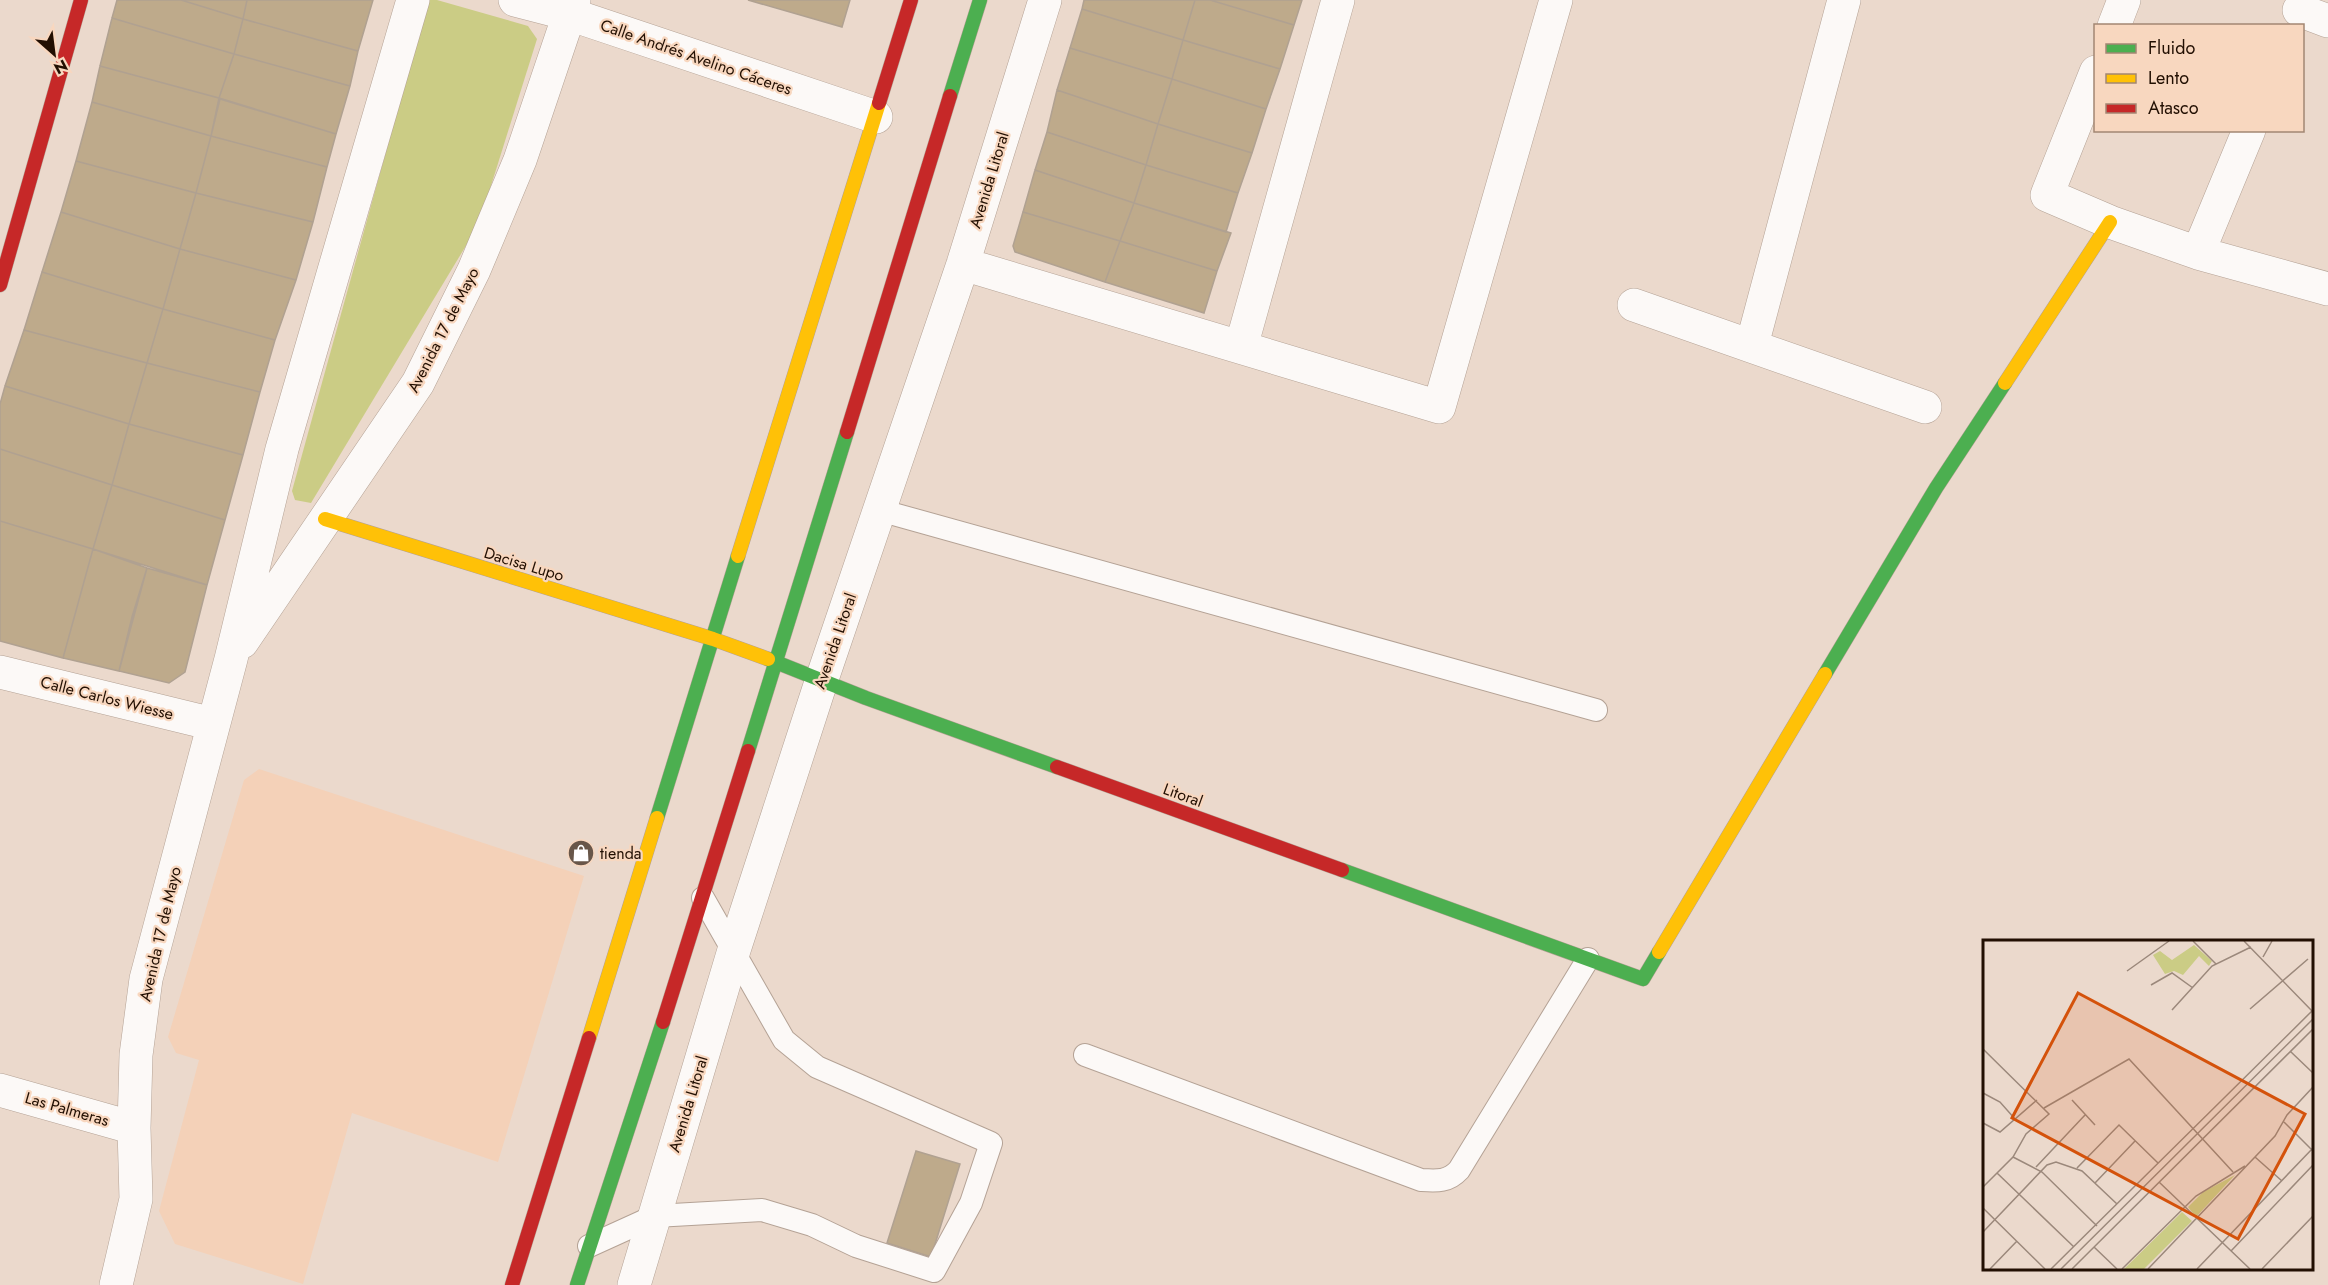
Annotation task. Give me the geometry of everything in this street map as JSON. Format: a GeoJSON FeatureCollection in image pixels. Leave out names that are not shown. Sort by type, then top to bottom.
{"type":"FeatureCollection","features":[{"type":"Feature","properties":{"kind":"main road"},"geometry":{"type":"LineString","coordinates":[[0,285],[81,0]]}},
{"type":"Feature","properties":{"kind":"main road"},"geometry":{"type":"LineString","coordinates":[[512,1285],[912,0]]}},
{"type":"Feature","properties":{"kind":"main road"},"geometry":{"type":"LineString","coordinates":[[577,1285],[703,898],[980,0]]}},
{"type":"Feature","properties":{"kind":"main road","name":"Litoral"},"geometry":{"type":"LineString","coordinates":[[713,639],[822,679],[866,698],[1643,979],[1936,488],[2110,222]]}},
{"type":"Feature","properties":{"kind":"main road","name":"Dacisa Lupo"},"geometry":{"type":"LineString","coordinates":[[325,519],[713,639]]}},
{"type":"Feature","properties":{"kind":"street","name":"Avenida 17 de Mayo"},"geometry":{"type":"LineString","coordinates":[[116,1285],[136,1199],[134,1128],[136,1055],[146,979],[231,658],[282,449],[413,0]]}},
{"type":"Feature","properties":{"kind":"street","name":"Calle Andrés Avelino Cáceres"},"geometry":{"type":"LineString","coordinates":[[515,0],[571,7],[876,117]]}},
{"type":"Feature","properties":{"kind":"street","name":"Avenida Litoral"},"geometry":{"type":"LineString","coordinates":[[634,1285],[734,950],[822,679],[963,264],[1045,0]]}},
{"type":"Feature","properties":{"kind":"street"},"geometry":{"type":"LineString","coordinates":[[1240,347],[1338,0]]}},
{"type":"Feature","properties":{"kind":"street"},"geometry":{"type":"LineString","coordinates":[[963,264],[1439,408],[1556,0]]}},
{"type":"Feature","properties":{"kind":"street"},"geometry":{"type":"LineString","coordinates":[[1752,345],[1844,0]]}},
{"type":"Feature","properties":{"kind":"street"},"geometry":{"type":"LineString","coordinates":[[2115,24],[2124,0]]}},
{"type":"Feature","properties":{"kind":"street","name":"Avenida 17 de Mayo"},"geometry":{"type":"LineString","coordinates":[[231,658],[418,383],[474,270],[520,160],[571,7]]}},
{"type":"Feature","properties":{"kind":"street"},"geometry":{"type":"LineString","coordinates":[[2094,77],[2047,195],[2110,222],[2198,253],[2328,289]]}},
{"type":"Feature","properties":{"kind":"street"},"geometry":{"type":"LineString","coordinates":[[2198,253],[2249,132]]}},
{"type":"Feature","properties":{"kind":"street"},"geometry":{"type":"LineString","coordinates":[[1634,305],[1925,407]]}},
{"type":"Feature","properties":{"kind":"street","name":"Calle Carlos Wiesse"},"geometry":{"type":"LineString","coordinates":[[0,672],[213,724]]}},
{"type":"Feature","properties":{"kind":"street","name":"Las Palmeras"},"geometry":{"type":"LineString","coordinates":[[0,1090],[134,1128]]}},
{"type":"Feature","properties":{"kind":"lane"},"geometry":{"type":"LineString","coordinates":[[879,510],[1596,711]]}},
{"type":"Feature","properties":{"kind":"lane"},"geometry":{"type":"LineString","coordinates":[[589,1246],[655,1216],[762,1210],[812,1225],[856,1246],[934,1270],[971,1203],[991,1143],[817,1067],[784,1040],[703,898]]}},
{"type":"Feature","properties":{"kind":"lane"},"geometry":{"type":"LineString","coordinates":[[1085,1055],[1421,1180],[1439,1181],[1452,1177],[1459,1170],[1588,959]]}},
{"type":"Feature","properties":{"kind":"shaded area"},"geometry":{"type":"Polygon","coordinates":[[[259,769],[584,876],[498,1162],[352,1113],[303,1284],[175,1244],[159,1211],[199,1060],[176,1053],[168,1037],[244,780],[259,769]]]}},
{"type":"Feature","properties":{"kind":"green space"},"geometry":{"type":"Polygon","coordinates":[[[428,0],[437,0],[528,26],[537,39],[479,224],[311,503],[295,500],[292,491],[428,0]]]}},
{"type":"Feature","properties":{"kind":"building"},"geometry":{"type":"Polygon","coordinates":[[[117,0],[181,0],[243,19],[234,54],[112,18],[117,0]]]}},
{"type":"Feature","properties":{"kind":"building"},"geometry":{"type":"Polygon","coordinates":[[[181,0],[247,0],[243,19],[181,0]]]}},
{"type":"Feature","properties":{"kind":"building"},"geometry":{"type":"Polygon","coordinates":[[[247,0],[373,0],[358,51],[243,19],[247,0]]]}},
{"type":"Feature","properties":{"kind":"building"},"geometry":{"type":"Polygon","coordinates":[[[748,0],[850,0],[842,27],[748,0]]]}},
{"type":"Feature","properties":{"kind":"building"},"geometry":{"type":"Polygon","coordinates":[[[1084,0],[1195,0],[1183,40],[1082,9],[1084,0]]]}},
{"type":"Feature","properties":{"kind":"building"},"geometry":{"type":"Polygon","coordinates":[[[1195,0],[1210,0],[1294,25],[1280,69],[1183,40],[1195,0]]]}},
{"type":"Feature","properties":{"kind":"building"},"geometry":{"type":"Polygon","coordinates":[[[1210,0],[1302,0],[1294,25],[1210,0]]]}},
{"type":"Feature","properties":{"kind":"building"},"geometry":{"type":"Polygon","coordinates":[[[1082,9],[1183,40],[1172,79],[1070,48],[1082,9]]]}},
{"type":"Feature","properties":{"kind":"building"},"geometry":{"type":"Polygon","coordinates":[[[112,18],[234,54],[219,98],[100,66],[112,18]]]}},
{"type":"Feature","properties":{"kind":"building"},"geometry":{"type":"Polygon","coordinates":[[[243,19],[358,51],[350,86],[234,54],[243,19]]]}},
{"type":"Feature","properties":{"kind":"building"},"geometry":{"type":"Polygon","coordinates":[[[1183,40],[1280,69],[1266,109],[1172,79],[1183,40]]]}},
{"type":"Feature","properties":{"kind":"building"},"geometry":{"type":"Polygon","coordinates":[[[1070,48],[1172,79],[1158,124],[1057,90],[1070,48]]]}},
{"type":"Feature","properties":{"kind":"building"},"geometry":{"type":"Polygon","coordinates":[[[234,54],[350,86],[336,134],[219,98],[234,54]]]}},
{"type":"Feature","properties":{"kind":"building"},"geometry":{"type":"Polygon","coordinates":[[[100,66],[219,98],[211,136],[92,102],[100,66]]]}},
{"type":"Feature","properties":{"kind":"building"},"geometry":{"type":"Polygon","coordinates":[[[1172,79],[1266,109],[1252,153],[1158,124],[1172,79]]]}},
{"type":"Feature","properties":{"kind":"building"},"geometry":{"type":"Polygon","coordinates":[[[1057,90],[1158,124],[1146,165],[1047,132],[1057,90]]]}},
{"type":"Feature","properties":{"kind":"building"},"geometry":{"type":"Polygon","coordinates":[[[220,99],[336,134],[327,167],[211,136],[220,99]]]}},
{"type":"Feature","properties":{"kind":"building"},"geometry":{"type":"Polygon","coordinates":[[[92,102],[211,136],[196,193],[76,161],[92,102]]]}},
{"type":"Feature","properties":{"kind":"building"},"geometry":{"type":"Polygon","coordinates":[[[1158,124],[1252,153],[1238,193],[1146,165],[1158,124]]]}},
{"type":"Feature","properties":{"kind":"building"},"geometry":{"type":"Polygon","coordinates":[[[1047,132],[1146,165],[1134,203],[1035,170],[1047,132]]]}},
{"type":"Feature","properties":{"kind":"building"},"geometry":{"type":"Polygon","coordinates":[[[211,136],[327,167],[313,222],[196,193],[211,136]]]}},
{"type":"Feature","properties":{"kind":"building"},"geometry":{"type":"Polygon","coordinates":[[[76,161],[196,193],[180,249],[61,212],[76,161]]]}},
{"type":"Feature","properties":{"kind":"building"},"geometry":{"type":"Polygon","coordinates":[[[1146,165],[1238,193],[1226,232],[1134,203],[1146,165]]]}},
{"type":"Feature","properties":{"kind":"building"},"geometry":{"type":"Polygon","coordinates":[[[1035,170],[1134,203],[1120,241],[1023,212],[1035,170]]]}},
{"type":"Feature","properties":{"kind":"building"},"geometry":{"type":"Polygon","coordinates":[[[196,193],[313,222],[296,280],[180,249],[196,193]]]}},
{"type":"Feature","properties":{"kind":"building"},"geometry":{"type":"Polygon","coordinates":[[[1134,203],[1231,233],[1217,271],[1120,241],[1134,203]]]}},
{"type":"Feature","properties":{"kind":"building"},"geometry":{"type":"Polygon","coordinates":[[[61,212],[180,249],[163,309],[42,272],[61,212]]]}},
{"type":"Feature","properties":{"kind":"building"},"geometry":{"type":"Polygon","coordinates":[[[1023,212],[1120,241],[1105,282],[1015,252],[1013,246],[1023,212]]]}},
{"type":"Feature","properties":{"kind":"building"},"geometry":{"type":"Polygon","coordinates":[[[1120,241],[1217,271],[1204,313],[1105,282],[1120,241]]]}},
{"type":"Feature","properties":{"kind":"building"},"geometry":{"type":"Polygon","coordinates":[[[180,249],[296,280],[275,340],[163,309],[180,249]]]}},
{"type":"Feature","properties":{"kind":"building"},"geometry":{"type":"Polygon","coordinates":[[[42,272],[163,309],[147,363],[24,330],[42,272]]]}},
{"type":"Feature","properties":{"kind":"building"},"geometry":{"type":"Polygon","coordinates":[[[163,309],[275,340],[260,392],[147,363],[163,309]]]}},
{"type":"Feature","properties":{"kind":"building"},"geometry":{"type":"Polygon","coordinates":[[[24,330],[147,363],[129,424],[5,386],[24,330]]]}},
{"type":"Feature","properties":{"kind":"building"},"geometry":{"type":"Polygon","coordinates":[[[147,363],[260,392],[243,455],[129,424],[147,363]]]}},
{"type":"Feature","properties":{"kind":"building"},"geometry":{"type":"Polygon","coordinates":[[[5,386],[129,424],[112,485],[0,449],[0,404],[5,386]]]}},
{"type":"Feature","properties":{"kind":"building"},"geometry":{"type":"Polygon","coordinates":[[[129,424],[243,455],[225,520],[112,485],[129,424]]]}},
{"type":"Feature","properties":{"kind":"building"},"geometry":{"type":"Polygon","coordinates":[[[0,449],[112,485],[93,549],[0,521],[0,449]]]}},
{"type":"Feature","properties":{"kind":"building"},"geometry":{"type":"Polygon","coordinates":[[[112,485],[225,520],[207,585],[93,549],[112,485]]]}},
{"type":"Feature","properties":{"kind":"building"},"geometry":{"type":"Polygon","coordinates":[[[0,521],[93,549],[63,658],[0,641],[0,521]]]}},
{"type":"Feature","properties":{"kind":"building"},"geometry":{"type":"Polygon","coordinates":[[[93,549],[147,568],[119,671],[63,658],[93,549]]]}},
{"type":"Feature","properties":{"kind":"building"},"geometry":{"type":"Polygon","coordinates":[[[147,568],[207,585],[185,672],[169,683],[119,671],[147,568]]]}},
{"type":"Feature","properties":{"kind":"building"},"geometry":{"type":"Polygon","coordinates":[[[916,1151],[960,1164],[931,1257],[887,1243],[916,1151]]]}},
{"type":"Feature","properties":{"kind":"traffic: fast"},"geometry":{"type":"LineString","coordinates":[[950,96],[980,0]]}},
{"type":"Feature","properties":{"kind":"traffic: fast"},"geometry":{"type":"LineString","coordinates":[[1825,674],[1936,488],[2005,383]]}},
{"type":"Feature","properties":{"kind":"traffic: fast"},"geometry":{"type":"LineString","coordinates":[[748,751],[847,432]]}},
{"type":"Feature","properties":{"kind":"traffic: fast"},"geometry":{"type":"LineString","coordinates":[[657,818],[738,556]]}},
{"type":"Feature","properties":{"kind":"traffic: fast"},"geometry":{"type":"LineString","coordinates":[[768,659],[866,698],[1057,767]]}},
{"type":"Feature","properties":{"kind":"traffic: fast"},"geometry":{"type":"LineString","coordinates":[[1342,870],[1643,979],[1659,952]]}},
{"type":"Feature","properties":{"kind":"traffic: fast"},"geometry":{"type":"LineString","coordinates":[[577,1285],[663,1022]]}},
{"type":"Feature","properties":{"kind":"traffic: slow"},"geometry":{"type":"LineString","coordinates":[[738,556],[879,103]]}},
{"type":"Feature","properties":{"kind":"traffic: slow"},"geometry":{"type":"LineString","coordinates":[[2005,383],[2110,222]]}},
{"type":"Feature","properties":{"kind":"traffic: slow"},"geometry":{"type":"LineString","coordinates":[[325,519],[713,639],[768,659]]}},
{"type":"Feature","properties":{"kind":"traffic: slow"},"geometry":{"type":"LineString","coordinates":[[1659,952],[1825,674]]}},
{"type":"Feature","properties":{"kind":"traffic: slow"},"geometry":{"type":"LineString","coordinates":[[589,1038],[657,818]]}},
{"type":"Feature","properties":{"kind":"traffic: jam"},"geometry":{"type":"LineString","coordinates":[[0,285],[81,0]]}},
{"type":"Feature","properties":{"kind":"traffic: jam"},"geometry":{"type":"LineString","coordinates":[[879,103],[911,0]]}},
{"type":"Feature","properties":{"kind":"traffic: jam"},"geometry":{"type":"LineString","coordinates":[[847,432],[950,96]]}},
{"type":"Feature","properties":{"kind":"traffic: jam"},"geometry":{"type":"LineString","coordinates":[[663,1022],[748,751]]}},
{"type":"Feature","properties":{"kind":"traffic: jam"},"geometry":{"type":"LineString","coordinates":[[1057,767],[1342,870]]}},
{"type":"Feature","properties":{"kind":"traffic: jam"},"geometry":{"type":"LineString","coordinates":[[512,1285],[589,1038]]}},
{"type":"Feature","properties":{"kind":"place","name":"tienda"},"geometry":{"type":"Point","coordinates":[581,853]}}]}
